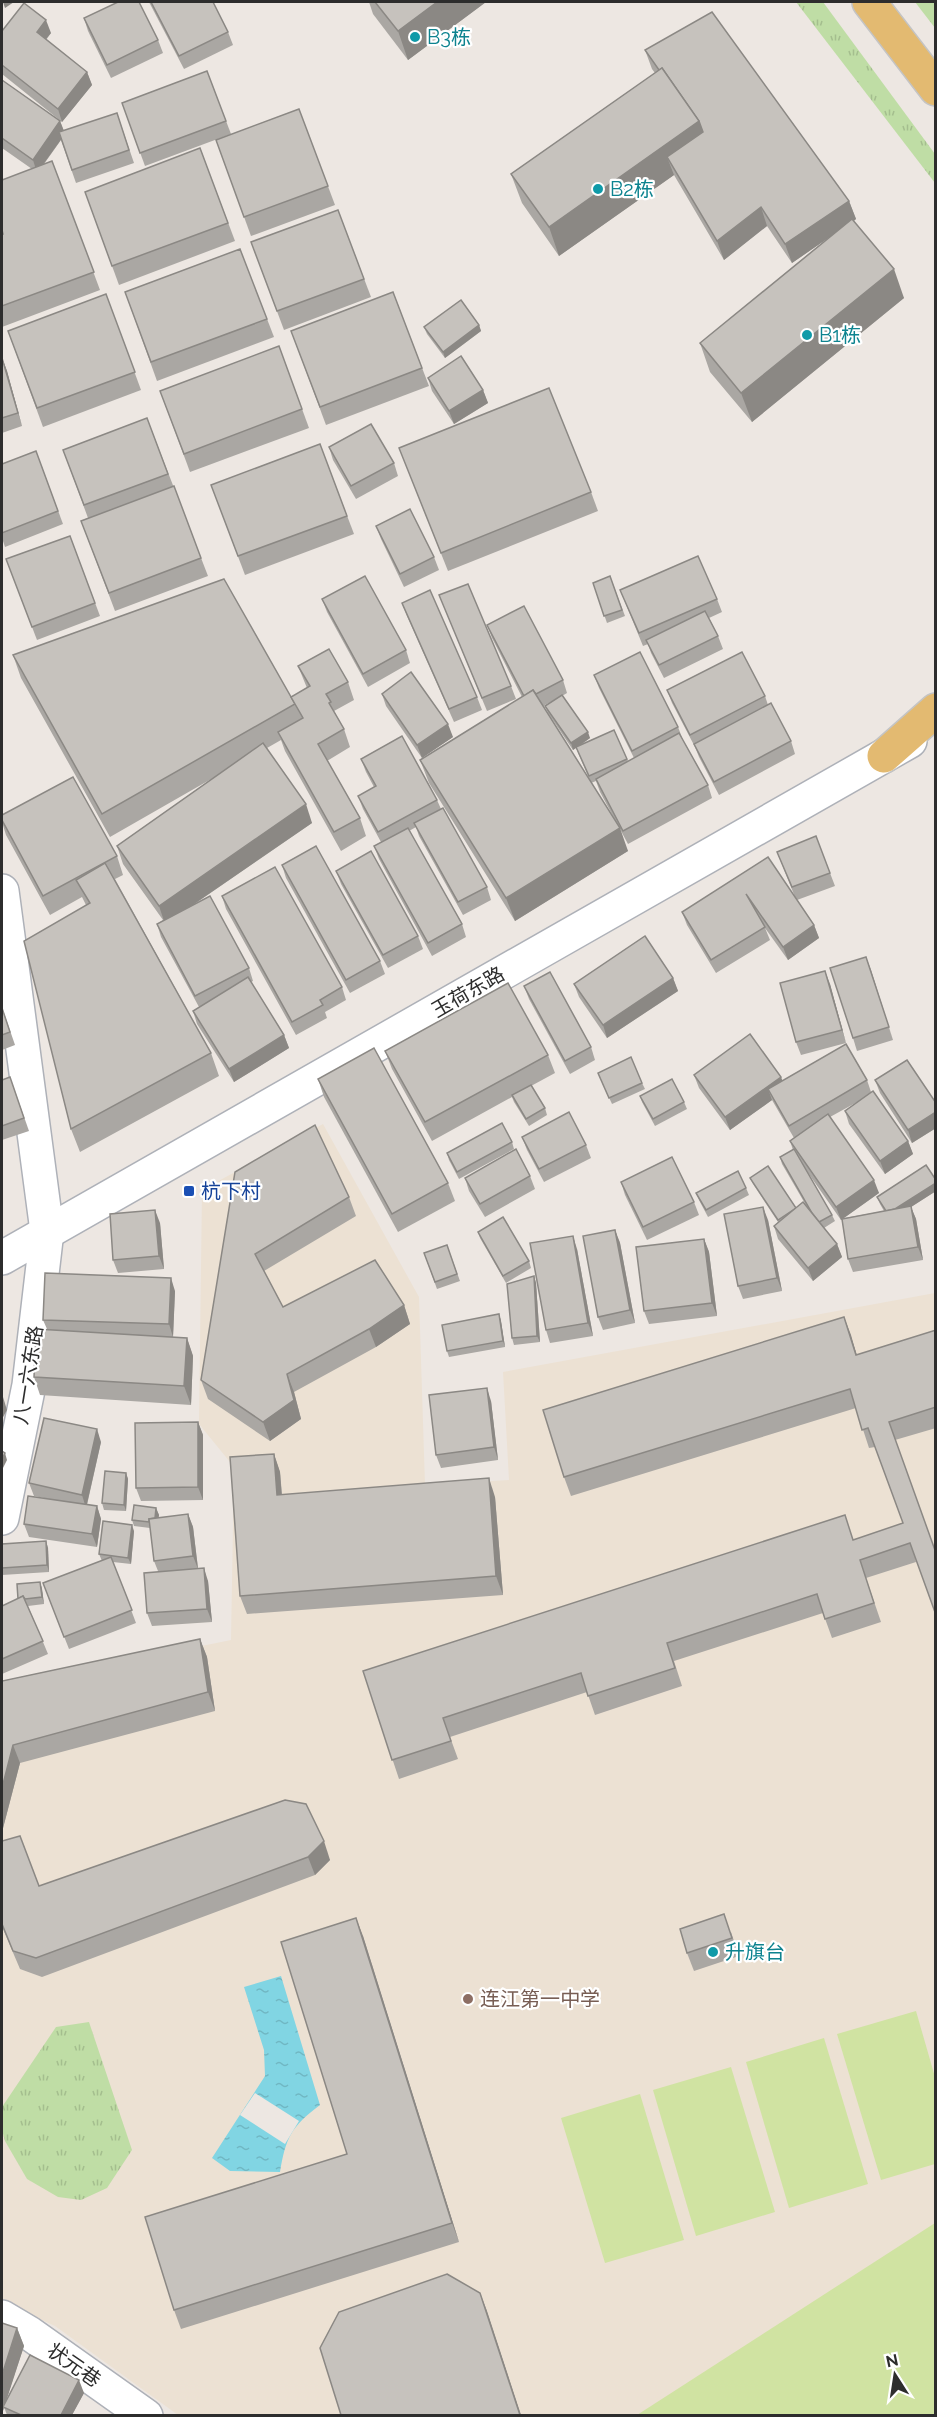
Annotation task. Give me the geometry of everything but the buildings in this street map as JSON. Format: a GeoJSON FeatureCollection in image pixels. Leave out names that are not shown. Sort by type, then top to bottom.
{"type":"FeatureCollection","features":[{"type":"Feature","properties":{"kind":"main road"},"geometry":{"type":"LineString","coordinates":[[868,2],[936,89]]}},
{"type":"Feature","properties":{"kind":"main road"},"geometry":{"type":"LineString","coordinates":[[884,756],[936,710]]}},
{"type":"Feature","properties":{"kind":"main road"},"geometry":{"type":"LineString","coordinates":[[884,756],[936,728]]}},
{"type":"Feature","properties":{"kind":"main road","name":"玉荷东路"},"geometry":{"type":"LineString","coordinates":[[2,1258],[884,756]]}},
{"type":"Feature","properties":{"kind":"main road","name":"八一六东路"},"geometry":{"type":"LineString","coordinates":[[2,891],[47,1231],[29,1385],[2,1518]]}},
{"type":"Feature","properties":{"kind":"main road","name":"状元巷"},"geometry":{"type":"LineString","coordinates":[[2,2317],[29,2333],[146,2415]]}},
{"type":"Feature","properties":{"kind":"shaded area","name":"连江第一中学"},"geometry":{"type":"Polygon","coordinates":[[[323,1124],[419,1297],[425,1485],[509,1480],[503,1372],[935,1293],[935,2415],[178,2415],[55,2326],[2,2302],[2,1697],[113,1664],[231,1640],[234,1467],[199,1424],[202,1190],[323,1124]]]}},
{"type":"Feature","properties":{"kind":"green space"},"geometry":{"type":"Polygon","coordinates":[[[796,2],[823,2],[935,154],[935,183],[796,2]]]}},
{"type":"Feature","properties":{"kind":"green space"},"geometry":{"type":"Polygon","coordinates":[[[915,2],[935,2],[935,28],[915,2]]]}},
{"type":"Feature","properties":{"kind":"green space"},"geometry":{"type":"Polygon","coordinates":[[[916,2011],[935,2077],[935,2164],[881,2180],[837,2034],[916,2011]]]}},
{"type":"Feature","properties":{"kind":"green space"},"geometry":{"type":"Polygon","coordinates":[[[89,2022],[132,2150],[107,2188],[81,2200],[58,2197],[27,2179],[5,2141],[2,2130],[2,2107],[56,2027],[89,2022]]]}},
{"type":"Feature","properties":{"kind":"green space"},"geometry":{"type":"Polygon","coordinates":[[[824,2038],[868,2184],[789,2208],[746,2062],[824,2038]]]}},
{"type":"Feature","properties":{"kind":"green space"},"geometry":{"type":"Polygon","coordinates":[[[731,2067],[775,2212],[696,2236],[653,2090],[731,2067]]]}},
{"type":"Feature","properties":{"kind":"green space"},"geometry":{"type":"Polygon","coordinates":[[[640,2094],[684,2240],[605,2263],[561,2118],[640,2094]]]}},
{"type":"Feature","properties":{"kind":"green space"},"geometry":{"type":"Polygon","coordinates":[[[935,2223],[935,2415],[637,2415],[935,2223]]]}},
{"type":"Feature","properties":{"kind":"water"},"geometry":{"type":"Polygon","coordinates":[[[281,1976],[320,2105],[302,2120],[291,2134],[280,2172],[230,2171],[212,2158],[265,2076],[264,2050],[244,1987],[281,1976]]]}},
{"type":"Feature","properties":{"kind":"pier"},"geometry":{"type":"Polygon","coordinates":[[[255,2093],[299,2121],[285,2144],[240,2115],[255,2093]]]}},
{"type":"Feature","properties":{"kind":"place","name":"B3栋"},"geometry":{"type":"Point","coordinates":[415,37]}},
{"type":"Feature","properties":{"kind":"place","name":"B2栋"},"geometry":{"type":"Point","coordinates":[598,189]}},
{"type":"Feature","properties":{"kind":"place","name":"B1栋"},"geometry":{"type":"Point","coordinates":[807,335]}},
{"type":"Feature","properties":{"kind":"place","name":"杭下村"},"geometry":{"type":"Point","coordinates":[189,1191]}},
{"type":"Feature","properties":{"kind":"place","name":"升旗台"},"geometry":{"type":"Point","coordinates":[713,1952]}},
{"type":"Feature","properties":{"kind":"place","name":"连江第一中学"},"geometry":{"type":"Point","coordinates":[468,1999]}}]}
